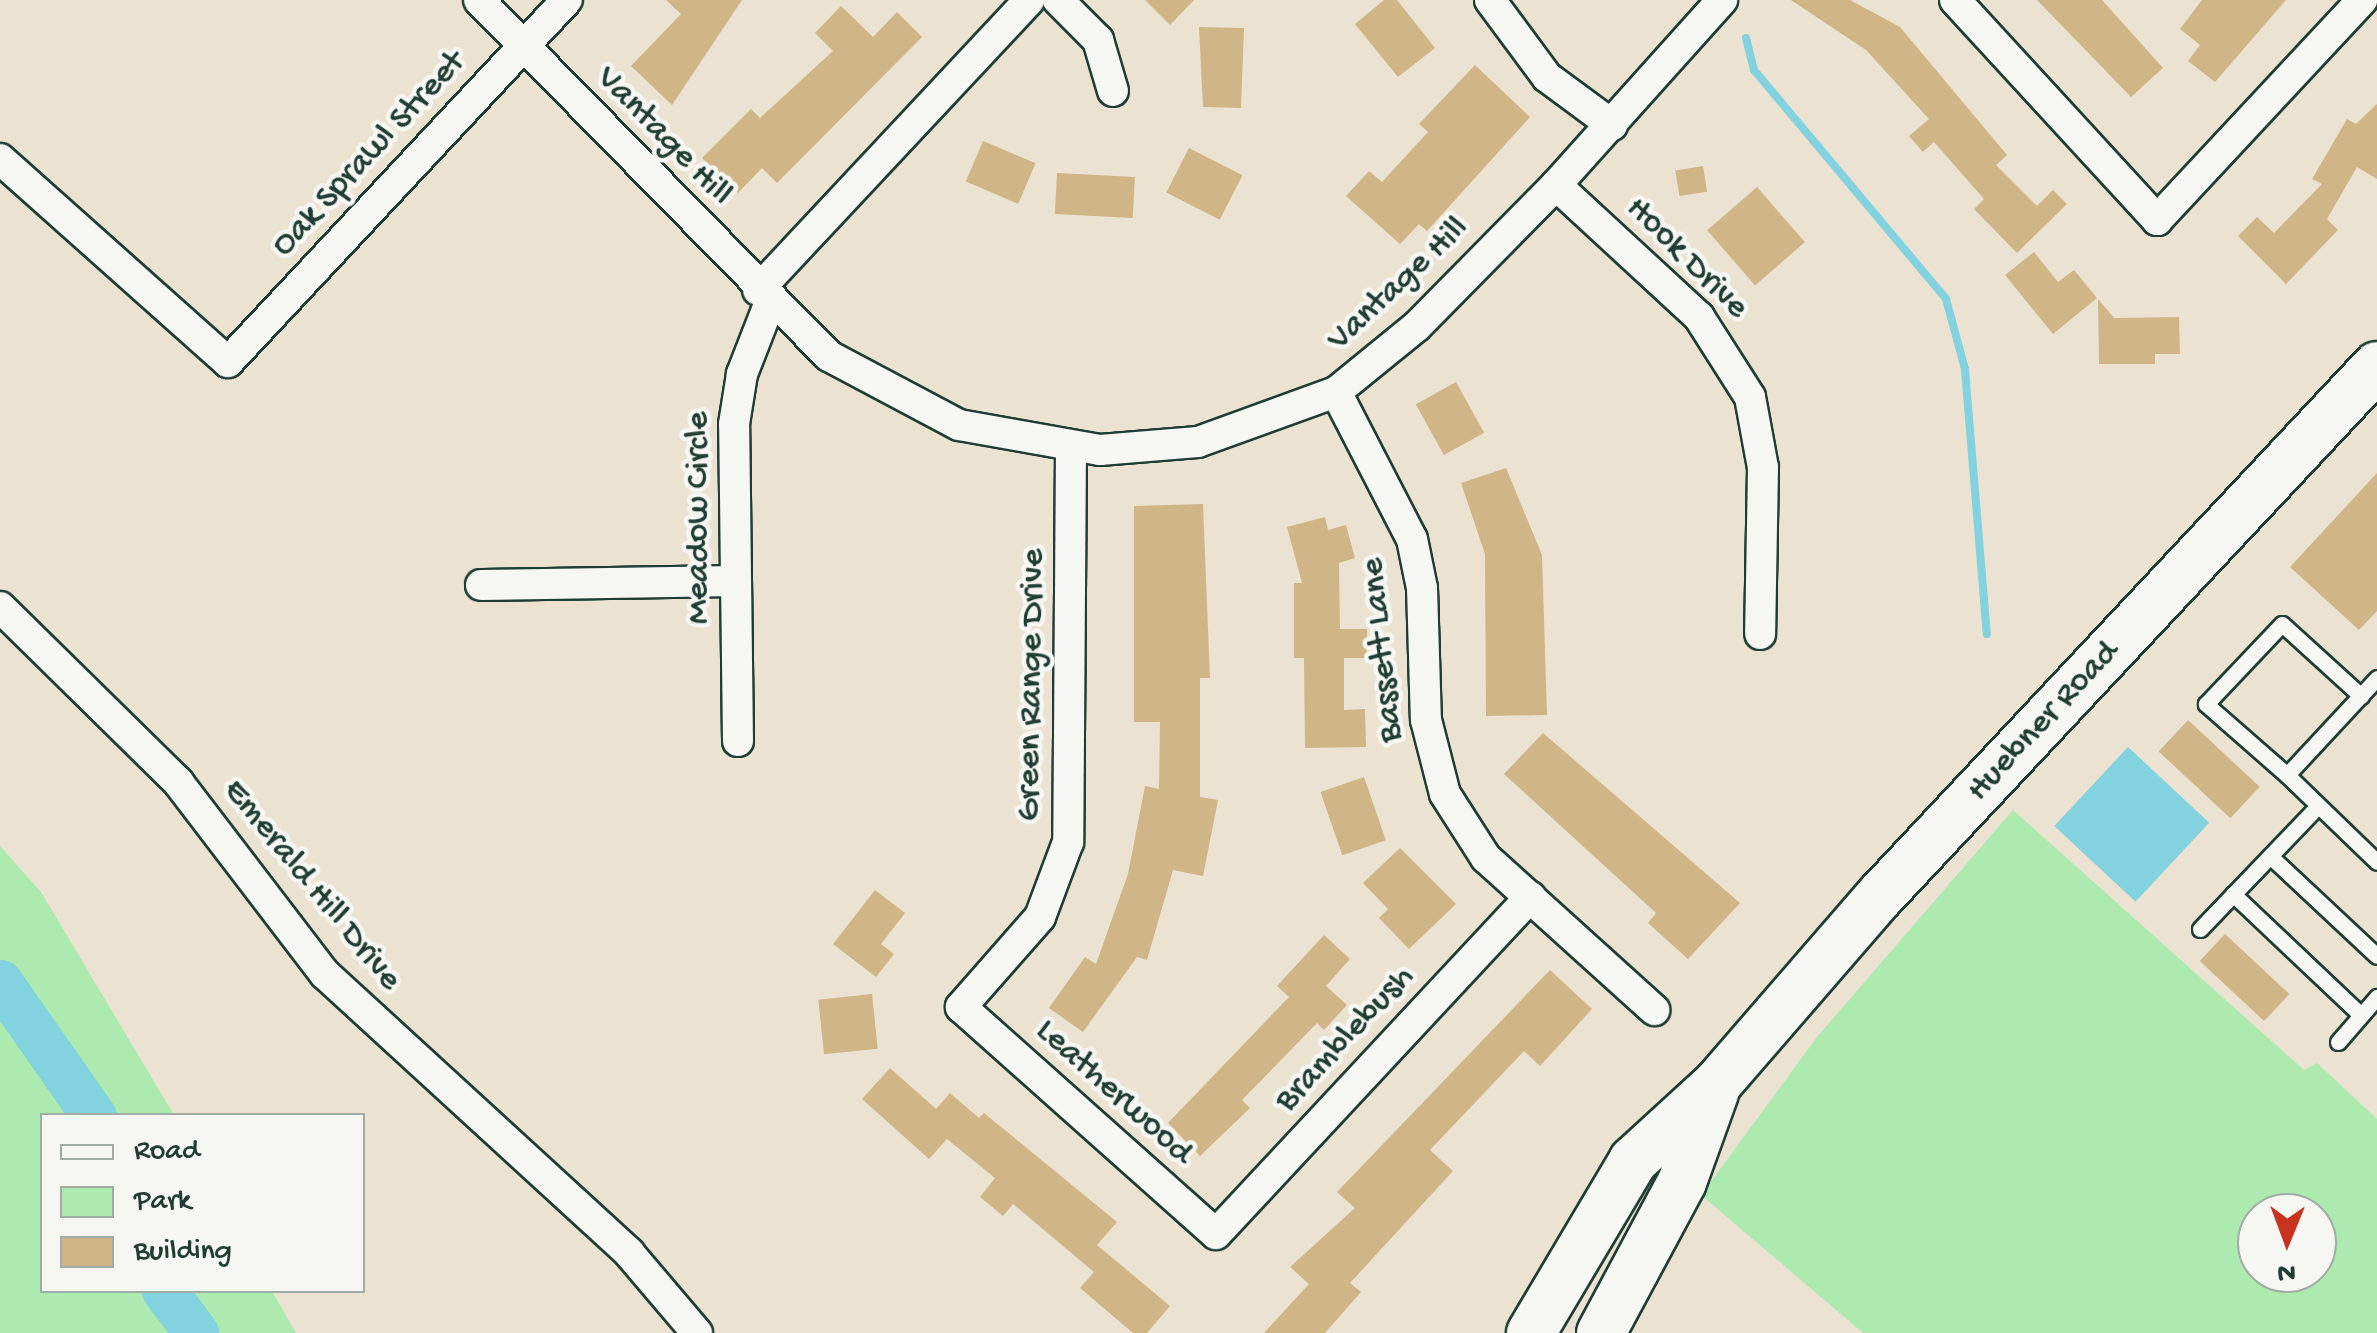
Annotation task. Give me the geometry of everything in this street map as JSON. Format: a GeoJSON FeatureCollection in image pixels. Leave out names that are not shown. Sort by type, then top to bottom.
{"type":"FeatureCollection","features":[{"type":"Feature","properties":{"kind":"main road","name":"Huebner Road"},"geometry":{"type":"LineString","coordinates":[[1531,1333],[1633,1161],[1717,1084],[1881,895],[2377,366]]}},
{"type":"Feature","properties":{"kind":"main road","name":"Huebner Road"},"geometry":{"type":"LineString","coordinates":[[1601,1333],[1682,1182],[1717,1084]]}},
{"type":"Feature","properties":{"kind":"street","name":"Vantage Hill"},"geometry":{"type":"LineString","coordinates":[[478,0],[764,296],[829,356],[913,406],[1006,439],[1071,448],[1198,442],[1336,392],[1417,326],[1556,185],[1722,0]]}},
{"type":"Feature","properties":{"kind":"street","name":"Oak Sprawl Street"},"geometry":{"type":"LineString","coordinates":[[0,160],[228,362],[567,0]]}},
{"type":"Feature","properties":{"kind":"street","name":"Meadow Circle"},"geometry":{"type":"LineString","coordinates":[[738,741],[737,398],[764,296],[1029,0]]}},
{"type":"Feature","properties":{"kind":"street"},"geometry":{"type":"LineString","coordinates":[[1058,0],[1098,40],[1113,91]]}},
{"type":"Feature","properties":{"kind":"street"},"geometry":{"type":"LineString","coordinates":[[1490,0],[1547,77],[1612,125]]}},
{"type":"Feature","properties":{"kind":"street"},"geometry":{"type":"LineString","coordinates":[[1955,0],[2157,220],[2362,0]]}},
{"type":"Feature","properties":{"kind":"street","name":"Hook Drive"},"geometry":{"type":"LineString","coordinates":[[1556,185],[1699,317],[1750,398],[1762,468],[1760,634]]}},
{"type":"Feature","properties":{"kind":"street","name":"Bassett Lane"},"geometry":{"type":"LineString","coordinates":[[1336,392],[1393,491],[1415,551],[1426,720],[1445,794],[1486,858],[1654,1010]]}},
{"type":"Feature","properties":{"kind":"street","name":"Green Range Drive"},"geometry":{"type":"LineString","coordinates":[[961,1007],[1032,928],[1068,842],[1071,448]]}},
{"type":"Feature","properties":{"kind":"street"},"geometry":{"type":"LineString","coordinates":[[481,584],[736,580]]}},
{"type":"Feature","properties":{"kind":"street","name":"Emerald Hill Drive"},"geometry":{"type":"LineString","coordinates":[[0,607],[178,782],[336,986],[628,1252],[696,1333]]}},
{"type":"Feature","properties":{"kind":"street","name":"Bramblebush"},"geometry":{"type":"LineString","coordinates":[[1216,1234],[1530,897]]}},
{"type":"Feature","properties":{"kind":"street","name":"Leatherwood"},"geometry":{"type":"LineString","coordinates":[[961,1007],[1216,1234]]}},
{"type":"Feature","properties":{"kind":"lane"},"geometry":{"type":"LineString","coordinates":[[2360,696],[2282,624],[2206,704],[2377,862]]}},
{"type":"Feature","properties":{"kind":"lane"},"geometry":{"type":"LineString","coordinates":[[2287,775],[2377,678]]}},
{"type":"Feature","properties":{"kind":"lane"},"geometry":{"type":"LineString","coordinates":[[2200,929],[2318,806]]}},
{"type":"Feature","properties":{"kind":"lane"},"geometry":{"type":"LineString","coordinates":[[2270,856],[2377,956]]}},
{"type":"Feature","properties":{"kind":"lane"},"geometry":{"type":"LineString","coordinates":[[2233,894],[2361,1015]]}},
{"type":"Feature","properties":{"kind":"lane"},"geometry":{"type":"LineString","coordinates":[[2338,1042],[2377,996]]}},
{"type":"Feature","properties":{"kind":"green space"},"geometry":{"type":"Polygon","coordinates":[[[2013,810],[2304,1070],[2317,1063],[2377,1119],[2377,1333],[1863,1333],[1701,1195],[1817,1037],[2013,810]]]}},
{"type":"Feature","properties":{"kind":"green space"},"geometry":{"type":"Polygon","coordinates":[[[0,846],[41,892],[173,1113],[40,1113],[40,1293],[273,1293],[296,1333],[0,1333],[0,846]]]}},
{"type":"Feature","properties":{"kind":"water"},"geometry":{"type":"Polygon","coordinates":[[[2128,747],[2209,823],[2136,902],[2054,826],[2128,747]]]}},
{"type":"Feature","properties":{"kind":"building"},"geometry":{"type":"Polygon","coordinates":[[[666,0],[742,0],[672,105],[631,66],[681,14],[666,0]]]}},
{"type":"Feature","properties":{"kind":"building"},"geometry":{"type":"Polygon","coordinates":[[[1145,0],[1194,0],[1170,25],[1145,0]]]}},
{"type":"Feature","properties":{"kind":"building"},"geometry":{"type":"Polygon","coordinates":[[[1384,0],[1397,0],[1435,48],[1398,77],[1355,24],[1384,0]]]}},
{"type":"Feature","properties":{"kind":"building"},"geometry":{"type":"Polygon","coordinates":[[[1791,0],[1850,0],[1900,27],[2007,155],[1996,165],[2037,206],[2053,190],[2067,204],[2017,253],[1974,209],[1984,199],[1934,142],[1923,152],[1909,136],[1929,119],[1866,50],[1791,0]]]}},
{"type":"Feature","properties":{"kind":"building"},"geometry":{"type":"Polygon","coordinates":[[[2037,0],[2102,0],[2163,68],[2131,97],[2037,0]]]}},
{"type":"Feature","properties":{"kind":"building"},"geometry":{"type":"Polygon","coordinates":[[[2202,0],[2286,0],[2215,82],[2188,61],[2200,45],[2180,29],[2202,0]]]}},
{"type":"Feature","properties":{"kind":"building"},"geometry":{"type":"Polygon","coordinates":[[[841,6],[873,37],[897,12],[922,37],[777,183],[762,168],[738,193],[702,158],[751,109],[760,118],[833,51],[815,33],[841,6]]]}},
{"type":"Feature","properties":{"kind":"building"},"geometry":{"type":"Polygon","coordinates":[[[1199,27],[1244,28],[1241,108],[1203,107],[1199,27]]]}},
{"type":"Feature","properties":{"kind":"building"},"geometry":{"type":"Polygon","coordinates":[[[1475,65],[1530,117],[1427,231],[1419,224],[1400,244],[1346,196],[1369,171],[1382,182],[1428,132],[1419,124],[1475,65]]]}},
{"type":"Feature","properties":{"kind":"building"},"geometry":{"type":"Polygon","coordinates":[[[2377,104],[2377,179],[2357,167],[2327,219],[2338,230],[2286,284],[2238,236],[2257,217],[2274,233],[2322,184],[2312,179],[2347,119],[2356,124],[2377,104]]]}},
{"type":"Feature","properties":{"kind":"building"},"geometry":{"type":"Polygon","coordinates":[[[983,141],[1035,163],[1018,204],[966,182],[983,141]]]}},
{"type":"Feature","properties":{"kind":"building"},"geometry":{"type":"Polygon","coordinates":[[[1189,148],[1242,175],[1220,220],[1166,193],[1189,148]]]}},
{"type":"Feature","properties":{"kind":"building"},"geometry":{"type":"Polygon","coordinates":[[[1703,166],[1707,192],[1679,196],[1675,170],[1703,166]]]}},
{"type":"Feature","properties":{"kind":"building"},"geometry":{"type":"Polygon","coordinates":[[[1057,173],[1135,177],[1133,218],[1055,214],[1057,173]]]}},
{"type":"Feature","properties":{"kind":"building"},"geometry":{"type":"Polygon","coordinates":[[[1757,187],[1805,242],[1755,285],[1707,230],[1757,187]]]}},
{"type":"Feature","properties":{"kind":"building"},"geometry":{"type":"Polygon","coordinates":[[[2034,252],[2058,282],[2074,270],[2097,298],[2053,334],[2005,275],[2034,252]]]}},
{"type":"Feature","properties":{"kind":"building"},"geometry":{"type":"Polygon","coordinates":[[[2098,299],[2114,318],[2179,317],[2180,354],[2155,354],[2155,364],[2099,364],[2098,299]]]}},
{"type":"Feature","properties":{"kind":"building"},"geometry":{"type":"Polygon","coordinates":[[[1456,382],[1484,433],[1444,455],[1416,404],[1456,382]]]}},
{"type":"Feature","properties":{"kind":"building"},"geometry":{"type":"Polygon","coordinates":[[[1506,468],[1542,555],[1547,715],[1486,716],[1485,554],[1461,483],[1506,468]]]}},
{"type":"Feature","properties":{"kind":"building"},"geometry":{"type":"Polygon","coordinates":[[[2377,473],[2377,611],[2359,630],[2290,567],[2377,473]]]}},
{"type":"Feature","properties":{"kind":"building"},"geometry":{"type":"Polygon","coordinates":[[[1203,504],[1210,678],[1200,678],[1200,797],[1218,800],[1203,876],[1173,870],[1147,960],[1137,957],[1083,1032],[1049,1008],[1085,957],[1096,964],[1128,874],[1145,786],[1159,789],[1160,722],[1134,722],[1134,506],[1203,504]]]}},
{"type":"Feature","properties":{"kind":"building"},"geometry":{"type":"Polygon","coordinates":[[[1325,517],[1328,530],[1346,525],[1355,558],[1339,563],[1340,629],[1367,629],[1367,658],[1344,658],[1344,710],[1365,709],[1366,747],[1305,748],[1304,658],[1294,658],[1294,583],[1302,583],[1287,527],[1325,517]]]}},
{"type":"Feature","properties":{"kind":"building"},"geometry":{"type":"Polygon","coordinates":[[[2188,720],[2260,787],[2230,818],[2159,751],[2188,720]]]}},
{"type":"Feature","properties":{"kind":"building"},"geometry":{"type":"Polygon","coordinates":[[[1543,733],[1740,903],[1688,959],[1648,923],[1656,913],[1504,774],[1543,733]]]}},
{"type":"Feature","properties":{"kind":"building"},"geometry":{"type":"Polygon","coordinates":[[[1364,777],[1386,840],[1342,855],[1321,792],[1364,777]]]}},
{"type":"Feature","properties":{"kind":"building"},"geometry":{"type":"Polygon","coordinates":[[[1400,848],[1456,904],[1409,949],[1379,918],[1388,909],[1363,883],[1400,848]]]}},
{"type":"Feature","properties":{"kind":"building"},"geometry":{"type":"Polygon","coordinates":[[[875,890],[905,913],[881,944],[894,954],[876,977],[833,944],[875,890]]]}},
{"type":"Feature","properties":{"kind":"building"},"geometry":{"type":"Polygon","coordinates":[[[2225,934],[2289,994],[2264,1021],[2200,961],[2225,934]]]}},
{"type":"Feature","properties":{"kind":"building"},"geometry":{"type":"Polygon","coordinates":[[[1324,935],[1350,959],[1326,986],[1347,1005],[1324,1030],[1317,1023],[1242,1100],[1250,1108],[1200,1156],[1168,1123],[1289,997],[1277,986],[1324,935]]]}},
{"type":"Feature","properties":{"kind":"building"},"geometry":{"type":"Polygon","coordinates":[[[1550,970],[1592,1009],[1540,1066],[1524,1051],[1430,1150],[1453,1171],[1350,1283],[1361,1292],[1325,1333],[1264,1333],[1309,1284],[1290,1267],[1355,1208],[1337,1192],[1550,970]]]}},
{"type":"Feature","properties":{"kind":"building"},"geometry":{"type":"Polygon","coordinates":[[[872,994],[878,1049],[824,1054],[818,1000],[872,994]]]}},
{"type":"Feature","properties":{"kind":"building"},"geometry":{"type":"Polygon","coordinates":[[[890,1068],[936,1109],[950,1093],[979,1118],[984,1113],[1117,1222],[1097,1245],[1170,1306],[1147,1333],[1133,1333],[1080,1288],[1094,1272],[1013,1204],[1003,1216],[980,1197],[995,1178],[947,1139],[929,1159],[862,1099],[890,1068]]]}},
{"type":"Feature","properties":{"kind":"waterway"},"geometry":{"type":"LineString","coordinates":[[1746,38],[1754,70],[1946,299],[1965,369],[1987,634]]}},
{"type":"Feature","properties":{"kind":"waterway"},"geometry":{"type":"LineString","coordinates":[[0,982],[92,1113]]}},
{"type":"Feature","properties":{"kind":"waterway"},"geometry":{"type":"LineString","coordinates":[[166,1293],[196,1333]]}}]}
